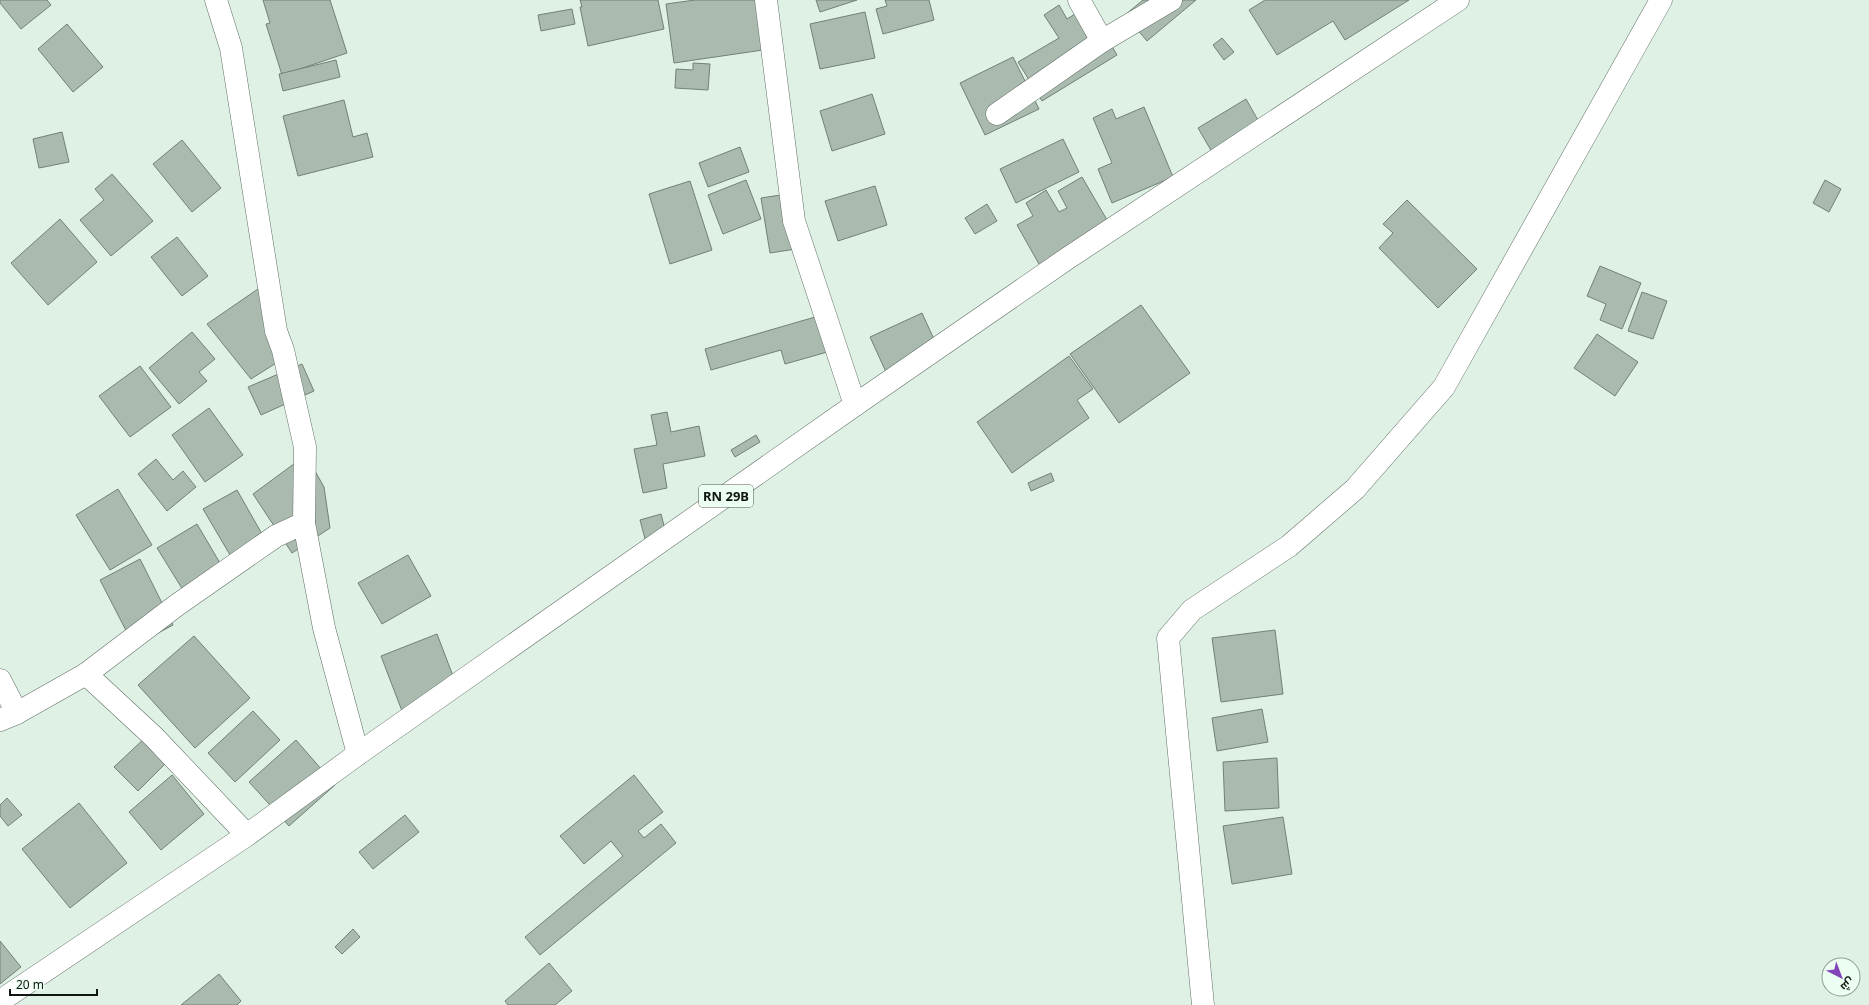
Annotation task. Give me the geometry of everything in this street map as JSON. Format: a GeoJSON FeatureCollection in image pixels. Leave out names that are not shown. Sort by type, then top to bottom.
{"type":"FeatureCollection","features":[{"type":"Feature","properties":{"kind":"street"},"geometry":{"type":"LineString","coordinates":[[216,0],[231,48],[276,331],[283,350],[305,447],[304,523],[324,628],[358,754]]}},
{"type":"Feature","properties":{"kind":"street"},"geometry":{"type":"LineString","coordinates":[[766,0],[794,221],[854,405]]}},
{"type":"Feature","properties":{"kind":"street"},"geometry":{"type":"LineString","coordinates":[[1079,0],[1102,41]]}},
{"type":"Feature","properties":{"kind":"street"},"geometry":{"type":"LineString","coordinates":[[997,114],[1102,41],[1171,0]]}},
{"type":"Feature","properties":{"kind":"street","name":"RN 29B"},"geometry":{"type":"LineString","coordinates":[[0,1001],[247,835],[358,754],[854,405],[1068,258],[1458,0]]}},
{"type":"Feature","properties":{"kind":"street"},"geometry":{"type":"LineString","coordinates":[[1204,1005],[1168,638],[1192,610],[1289,546],[1355,489],[1444,387],[1661,0]]}},
{"type":"Feature","properties":{"kind":"street"},"geometry":{"type":"LineString","coordinates":[[0,680],[9,717],[86,674],[177,605],[276,536],[304,523]]}},
{"type":"Feature","properties":{"kind":"street"},"geometry":{"type":"LineString","coordinates":[[86,674],[154,738],[247,835]]}},
{"type":"Feature","properties":{"kind":"building"},"geometry":{"type":"Polygon","coordinates":[[[0,0],[47,0],[51,5],[21,29],[0,3],[0,0]]]}},
{"type":"Feature","properties":{"kind":"building"},"geometry":{"type":"Polygon","coordinates":[[[263,0],[330,0],[347,53],[282,75],[266,24],[270,23],[263,0]]]}},
{"type":"Feature","properties":{"kind":"building"},"geometry":{"type":"Polygon","coordinates":[[[580,0],[658,0],[664,29],[588,46],[580,0]]]}},
{"type":"Feature","properties":{"kind":"building"},"geometry":{"type":"Polygon","coordinates":[[[695,0],[756,0],[763,50],[674,63],[666,4],[695,0]]]}},
{"type":"Feature","properties":{"kind":"building"},"geometry":{"type":"Polygon","coordinates":[[[816,0],[857,0],[820,12],[816,0]]]}},
{"type":"Feature","properties":{"kind":"building"},"geometry":{"type":"Polygon","coordinates":[[[885,0],[929,0],[934,20],[883,34],[876,9],[887,6],[885,0]]]}},
{"type":"Feature","properties":{"kind":"building"},"geometry":{"type":"Polygon","coordinates":[[[1143,0],[1196,0],[1147,41],[1125,15],[1143,0]]]}},
{"type":"Feature","properties":{"kind":"building"},"geometry":{"type":"Polygon","coordinates":[[[1265,0],[1409,0],[1345,40],[1333,21],[1277,55],[1249,10],[1265,0]]]}},
{"type":"Feature","properties":{"kind":"building"},"geometry":{"type":"Polygon","coordinates":[[[1059,5],[1067,19],[1088,6],[1117,55],[1042,101],[1018,62],[1059,38],[1044,15],[1059,5]]]}},
{"type":"Feature","properties":{"kind":"building"},"geometry":{"type":"Polygon","coordinates":[[[572,9],[575,24],[541,31],[538,15],[572,9]]]}},
{"type":"Feature","properties":{"kind":"building"},"geometry":{"type":"Polygon","coordinates":[[[865,12],[875,58],[820,69],[810,24],[865,12]]]}},
{"type":"Feature","properties":{"kind":"building"},"geometry":{"type":"Polygon","coordinates":[[[67,24],[103,67],[73,92],[38,49],[67,24]]]}},
{"type":"Feature","properties":{"kind":"building"},"geometry":{"type":"Polygon","coordinates":[[[1222,38],[1234,52],[1224,60],[1213,45],[1222,38]]]}},
{"type":"Feature","properties":{"kind":"building"},"geometry":{"type":"Polygon","coordinates":[[[1013,57],[1039,109],[985,135],[960,83],[1013,57]]]}},
{"type":"Feature","properties":{"kind":"building"},"geometry":{"type":"Polygon","coordinates":[[[336,60],[340,77],[283,91],[279,74],[336,60]]]}},
{"type":"Feature","properties":{"kind":"building"},"geometry":{"type":"Polygon","coordinates":[[[693,63],[710,64],[708,90],[675,88],[676,69],[693,70],[693,63]]]}},
{"type":"Feature","properties":{"kind":"building"},"geometry":{"type":"Polygon","coordinates":[[[872,94],[885,134],[832,151],[820,111],[872,94]]]}},
{"type":"Feature","properties":{"kind":"building"},"geometry":{"type":"Polygon","coordinates":[[[1246,99],[1267,136],[1219,164],[1198,128],[1246,99]]]}},
{"type":"Feature","properties":{"kind":"building"},"geometry":{"type":"Polygon","coordinates":[[[344,100],[353,137],[367,133],[373,157],[298,176],[283,116],[344,100]]]}},
{"type":"Feature","properties":{"kind":"building"},"geometry":{"type":"Polygon","coordinates":[[[1144,107],[1173,177],[1112,203],[1098,169],[1112,163],[1093,118],[1112,109],[1116,119],[1144,107]]]}},
{"type":"Feature","properties":{"kind":"building"},"geometry":{"type":"Polygon","coordinates":[[[62,132],[69,162],[39,168],[33,139],[62,132]]]}},
{"type":"Feature","properties":{"kind":"building"},"geometry":{"type":"Polygon","coordinates":[[[1063,139],[1079,172],[1016,203],[1000,169],[1063,139]]]}},
{"type":"Feature","properties":{"kind":"building"},"geometry":{"type":"Polygon","coordinates":[[[182,140],[221,188],[192,212],[153,164],[182,140]]]}},
{"type":"Feature","properties":{"kind":"building"},"geometry":{"type":"Polygon","coordinates":[[[740,147],[749,172],[708,187],[699,163],[740,147]]]}},
{"type":"Feature","properties":{"kind":"building"},"geometry":{"type":"Polygon","coordinates":[[[112,174],[153,221],[111,256],[80,220],[104,200],[95,189],[112,174]]]}},
{"type":"Feature","properties":{"kind":"building"},"geometry":{"type":"Polygon","coordinates":[[[1082,177],[1114,232],[1044,273],[1017,225],[1033,216],[1026,203],[1046,190],[1059,212],[1067,208],[1058,191],[1082,177]]]}},
{"type":"Feature","properties":{"kind":"building"},"geometry":{"type":"Polygon","coordinates":[[[746,180],[761,219],[723,234],[708,195],[746,180]]]}},
{"type":"Feature","properties":{"kind":"building"},"geometry":{"type":"Polygon","coordinates":[[[1825,180],[1841,189],[1829,212],[1813,203],[1825,180]]]}},
{"type":"Feature","properties":{"kind":"building"},"geometry":{"type":"Polygon","coordinates":[[[690,181],[712,250],[670,264],[649,194],[690,181]]]}},
{"type":"Feature","properties":{"kind":"building"},"geometry":{"type":"Polygon","coordinates":[[[875,186],[887,225],[838,241],[825,201],[875,186]]]}},
{"type":"Feature","properties":{"kind":"building"},"geometry":{"type":"Polygon","coordinates":[[[800,192],[809,247],[770,253],[761,198],[800,192]]]}},
{"type":"Feature","properties":{"kind":"building"},"geometry":{"type":"Polygon","coordinates":[[[1407,200],[1477,269],[1438,308],[1379,248],[1393,233],[1383,224],[1407,200]]]}},
{"type":"Feature","properties":{"kind":"building"},"geometry":{"type":"Polygon","coordinates":[[[987,204],[997,221],[975,234],[965,218],[987,204]]]}},
{"type":"Feature","properties":{"kind":"building"},"geometry":{"type":"Polygon","coordinates":[[[60,219],[97,262],[48,305],[11,263],[60,219]]]}},
{"type":"Feature","properties":{"kind":"building"},"geometry":{"type":"Polygon","coordinates":[[[177,237],[208,276],[182,296],[151,257],[177,237]]]}},
{"type":"Feature","properties":{"kind":"building"},"geometry":{"type":"Polygon","coordinates":[[[1600,266],[1641,283],[1622,329],[1600,320],[1606,304],[1587,296],[1600,266]]]}},
{"type":"Feature","properties":{"kind":"building"},"geometry":{"type":"Polygon","coordinates":[[[274,278],[292,353],[251,379],[207,324],[274,278]]]}},
{"type":"Feature","properties":{"kind":"building"},"geometry":{"type":"Polygon","coordinates":[[[1642,292],[1667,301],[1653,339],[1628,331],[1642,292]]]}},
{"type":"Feature","properties":{"kind":"building"},"geometry":{"type":"Polygon","coordinates":[[[1141,305],[1190,373],[1119,423],[1070,354],[1141,305]]]}},
{"type":"Feature","properties":{"kind":"building"},"geometry":{"type":"Polygon","coordinates":[[[922,313],[938,348],[886,372],[870,337],[922,313]]]}},
{"type":"Feature","properties":{"kind":"building"},"geometry":{"type":"Polygon","coordinates":[[[822,315],[831,351],[785,364],[781,350],[711,370],[705,349],[822,315]]]}},
{"type":"Feature","properties":{"kind":"building"},"geometry":{"type":"Polygon","coordinates":[[[192,332],[215,359],[199,372],[207,381],[179,404],[149,368],[192,332]]]}},
{"type":"Feature","properties":{"kind":"building"},"geometry":{"type":"Polygon","coordinates":[[[1597,334],[1638,362],[1615,396],[1574,368],[1597,334]]]}},
{"type":"Feature","properties":{"kind":"building"},"geometry":{"type":"Polygon","coordinates":[[[1069,356],[1093,389],[1077,400],[1089,418],[1012,473],[977,422],[1069,356]]]}},
{"type":"Feature","properties":{"kind":"building"},"geometry":{"type":"Polygon","coordinates":[[[302,364],[314,391],[261,415],[248,387],[302,364]]]}},
{"type":"Feature","properties":{"kind":"building"},"geometry":{"type":"Polygon","coordinates":[[[140,366],[171,407],[130,437],[99,396],[140,366]]]}},
{"type":"Feature","properties":{"kind":"building"},"geometry":{"type":"Polygon","coordinates":[[[209,408],[243,455],[205,482],[172,435],[209,408]]]}},
{"type":"Feature","properties":{"kind":"building"},"geometry":{"type":"Polygon","coordinates":[[[667,412],[671,432],[699,426],[705,456],[663,464],[667,488],[643,493],[634,449],[657,445],[651,415],[667,412]]]}},
{"type":"Feature","properties":{"kind":"building"},"geometry":{"type":"Polygon","coordinates":[[[756,435],[760,442],[735,457],[731,450],[756,435]]]}},
{"type":"Feature","properties":{"kind":"building"},"geometry":{"type":"Polygon","coordinates":[[[306,455],[324,487],[330,528],[292,553],[253,494],[306,455]]]}},
{"type":"Feature","properties":{"kind":"building"},"geometry":{"type":"Polygon","coordinates":[[[156,459],[173,480],[183,471],[196,487],[167,511],[138,474],[156,459]]]}},
{"type":"Feature","properties":{"kind":"building"},"geometry":{"type":"Polygon","coordinates":[[[1051,473],[1054,481],[1031,491],[1028,483],[1051,473]]]}},
{"type":"Feature","properties":{"kind":"building"},"geometry":{"type":"Polygon","coordinates":[[[118,489],[152,545],[110,570],[76,515],[118,489]]]}},
{"type":"Feature","properties":{"kind":"building"},"geometry":{"type":"Polygon","coordinates":[[[237,490],[266,541],[233,560],[203,509],[237,490]]]}},
{"type":"Feature","properties":{"kind":"building"},"geometry":{"type":"Polygon","coordinates":[[[661,514],[668,541],[647,546],[640,520],[661,514]]]}},
{"type":"Feature","properties":{"kind":"building"},"geometry":{"type":"Polygon","coordinates":[[[197,524],[230,580],[191,603],[157,548],[197,524]]]}},
{"type":"Feature","properties":{"kind":"building"},"geometry":{"type":"Polygon","coordinates":[[[408,555],[431,596],[382,624],[358,583],[408,555]]]}},
{"type":"Feature","properties":{"kind":"building"},"geometry":{"type":"Polygon","coordinates":[[[140,559],[173,625],[134,646],[100,580],[140,559]]]}},
{"type":"Feature","properties":{"kind":"building"},"geometry":{"type":"Polygon","coordinates":[[[1275,630],[1283,694],[1221,702],[1212,638],[1275,630]]]}},
{"type":"Feature","properties":{"kind":"building"},"geometry":{"type":"Polygon","coordinates":[[[437,634],[458,689],[402,711],[381,656],[437,634]]]}},
{"type":"Feature","properties":{"kind":"building"},"geometry":{"type":"Polygon","coordinates":[[[194,636],[250,698],[195,748],[138,685],[194,636]]]}},
{"type":"Feature","properties":{"kind":"building"},"geometry":{"type":"Polygon","coordinates":[[[1262,709],[1268,742],[1217,751],[1212,718],[1262,709]]]}},
{"type":"Feature","properties":{"kind":"building"},"geometry":{"type":"Polygon","coordinates":[[[253,711],[280,740],[235,782],[208,753],[253,711]]]}},
{"type":"Feature","properties":{"kind":"building"},"geometry":{"type":"Polygon","coordinates":[[[146,737],[169,760],[138,791],[114,767],[146,737]]]}},
{"type":"Feature","properties":{"kind":"building"},"geometry":{"type":"Polygon","coordinates":[[[296,740],[335,785],[289,826],[249,782],[296,740]]]}},
{"type":"Feature","properties":{"kind":"building"},"geometry":{"type":"Polygon","coordinates":[[[1277,758],[1279,808],[1225,811],[1223,762],[1277,758]]]}},
{"type":"Feature","properties":{"kind":"building"},"geometry":{"type":"Polygon","coordinates":[[[172,775],[204,814],[161,850],[129,812],[172,775]]]}},
{"type":"Feature","properties":{"kind":"building"},"geometry":{"type":"Polygon","coordinates":[[[634,775],[663,812],[638,831],[644,838],[661,824],[676,843],[540,955],[525,937],[623,856],[611,841],[584,864],[560,836],[634,775]]]}},
{"type":"Feature","properties":{"kind":"building"},"geometry":{"type":"Polygon","coordinates":[[[7,798],[22,815],[8,826],[0,816],[0,805],[7,798]]]}},
{"type":"Feature","properties":{"kind":"building"},"geometry":{"type":"Polygon","coordinates":[[[79,803],[127,863],[70,908],[22,849],[79,803]]]}},
{"type":"Feature","properties":{"kind":"building"},"geometry":{"type":"Polygon","coordinates":[[[405,815],[419,832],[373,869],[359,852],[405,815]]]}},
{"type":"Feature","properties":{"kind":"building"},"geometry":{"type":"Polygon","coordinates":[[[1283,817],[1292,874],[1232,884],[1223,826],[1283,817]]]}},
{"type":"Feature","properties":{"kind":"building"},"geometry":{"type":"Polygon","coordinates":[[[353,929],[360,937],[342,954],[335,947],[353,929]]]}},
{"type":"Feature","properties":{"kind":"building"},"geometry":{"type":"Polygon","coordinates":[[[0,941],[21,967],[0,984],[0,941]]]}},
{"type":"Feature","properties":{"kind":"building"},"geometry":{"type":"Polygon","coordinates":[[[549,963],[572,991],[555,1005],[508,1005],[505,1001],[549,963]]]}},
{"type":"Feature","properties":{"kind":"building"},"geometry":{"type":"Polygon","coordinates":[[[219,974],[241,1001],[237,1005],[181,1005],[219,974]]]}}]}
